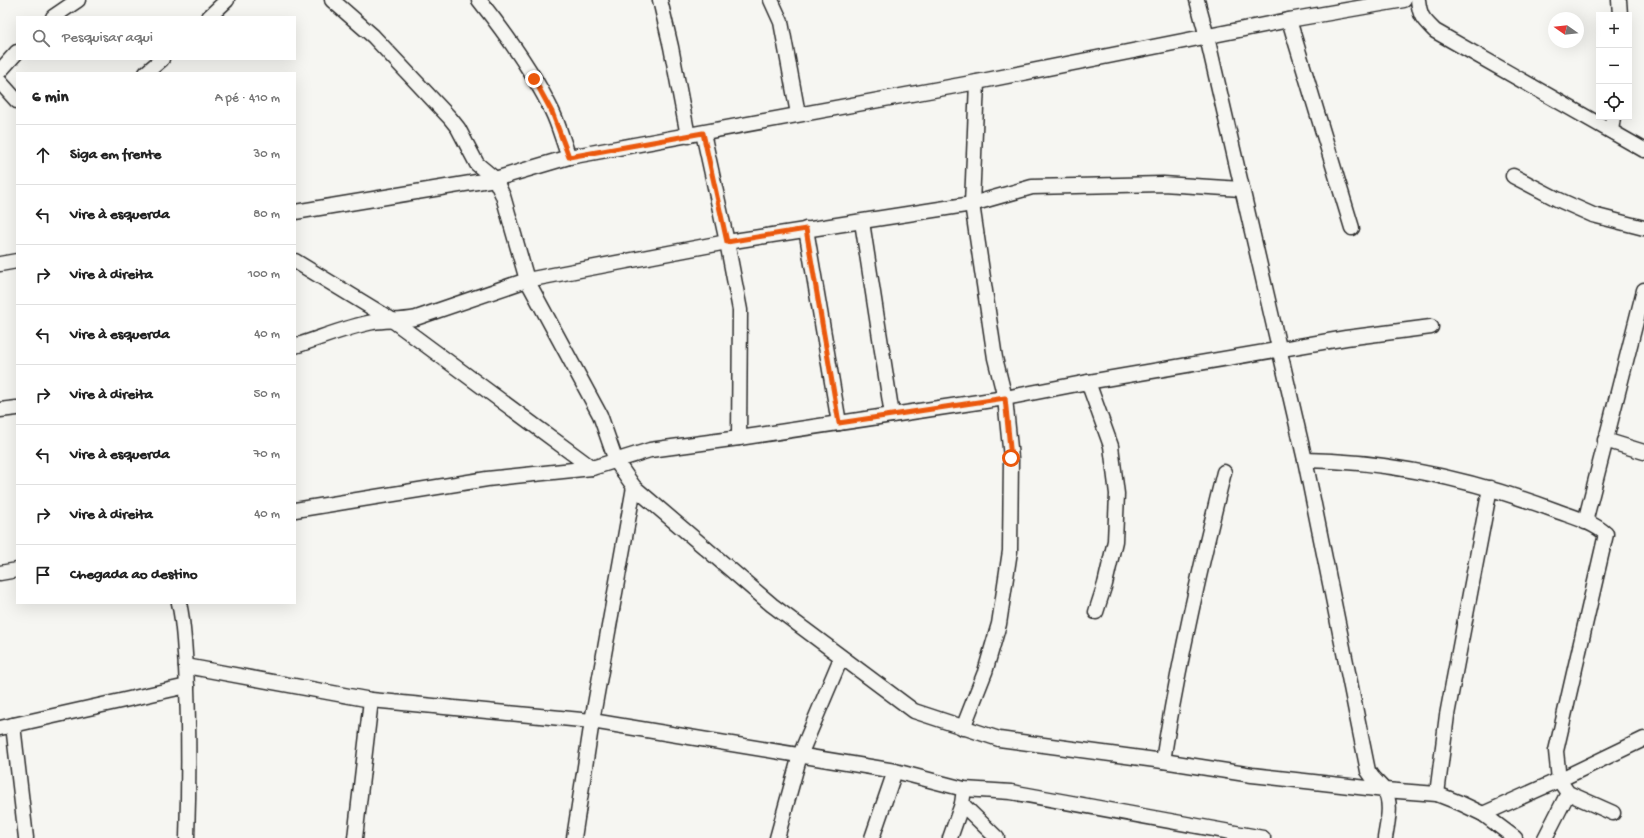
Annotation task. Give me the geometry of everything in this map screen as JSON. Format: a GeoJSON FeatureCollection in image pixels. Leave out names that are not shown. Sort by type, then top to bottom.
{"type":"FeatureCollection","features":[{"type":"Feature","properties":{"kind":"street"},"geometry":{"type":"LineString","coordinates":[[54,16],[78,0]]}},
{"type":"Feature","properties":{"kind":"street"},"geometry":{"type":"LineString","coordinates":[[332,0],[373,36],[450,118],[458,128],[477,164],[495,178],[503,196],[527,280],[600,415],[616,461],[634,487],[772,605],[841,658],[914,710],[963,728],[999,739],[1163,761],[1252,775],[1385,790],[1437,794],[1484,814],[1515,838]]}},
{"type":"Feature","properties":{"kind":"street"},"geometry":{"type":"LineString","coordinates":[[479,0],[511,42],[534,79],[552,112],[569,157]]}},
{"type":"Feature","properties":{"kind":"street"},"geometry":{"type":"LineString","coordinates":[[660,0],[671,47],[688,136]]}},
{"type":"Feature","properties":{"kind":"street"},"geometry":{"type":"LineString","coordinates":[[771,0],[781,22],[798,114]]}},
{"type":"Feature","properties":{"kind":"street"},"geometry":{"type":"LineString","coordinates":[[1197,0],[1207,37],[1304,460],[1368,771],[1373,780],[1385,790],[1388,799],[1385,838]]}},
{"type":"Feature","properties":{"kind":"street"},"geometry":{"type":"LineString","coordinates":[[296,212],[495,178],[569,157],[977,82],[1289,20],[1404,0]]}},
{"type":"Feature","properties":{"kind":"street"},"geometry":{"type":"LineString","coordinates":[[1418,0],[1420,13],[1425,22],[1435,31],[1612,124],[1644,150]]}},
{"type":"Feature","properties":{"kind":"street"},"geometry":{"type":"LineString","coordinates":[[1619,0],[1620,12]]}},
{"type":"Feature","properties":{"kind":"street"},"geometry":{"type":"LineString","coordinates":[[210,16],[225,1]]}},
{"type":"Feature","properties":{"kind":"street"},"geometry":{"type":"LineString","coordinates":[[1289,20],[1352,228]]}},
{"type":"Feature","properties":{"kind":"street"},"geometry":{"type":"LineString","coordinates":[[0,72],[16,53]]}},
{"type":"Feature","properties":{"kind":"street"},"geometry":{"type":"LineString","coordinates":[[147,72],[161,60]]}},
{"type":"Feature","properties":{"kind":"street"},"geometry":{"type":"LineString","coordinates":[[0,82],[16,100]]}},
{"type":"Feature","properties":{"kind":"street"},"geometry":{"type":"LineString","coordinates":[[963,728],[985,672],[999,624],[1010,551],[1011,458],[1005,398],[995,358],[972,204],[977,82]]}},
{"type":"Feature","properties":{"kind":"street"},"geometry":{"type":"LineString","coordinates":[[703,133],[740,310],[739,438]]}},
{"type":"Feature","properties":{"kind":"street"},"geometry":{"type":"LineString","coordinates":[[1513,176],[1587,213],[1644,228]]}},
{"type":"Feature","properties":{"kind":"street"},"geometry":{"type":"LineString","coordinates":[[296,346],[358,325],[416,318],[527,280],[727,242],[972,204],[1032,187],[1163,184],[1241,189]]}},
{"type":"Feature","properties":{"kind":"street"},"geometry":{"type":"LineString","coordinates":[[862,222],[892,414]]}},
{"type":"Feature","properties":{"kind":"street"},"geometry":{"type":"LineString","coordinates":[[806,229],[839,423]]}},
{"type":"Feature","properties":{"kind":"street"},"geometry":{"type":"LineString","coordinates":[[0,264],[16,261]]}},
{"type":"Feature","properties":{"kind":"street"},"geometry":{"type":"LineString","coordinates":[[296,262],[392,320],[592,468]]}},
{"type":"Feature","properties":{"kind":"street"},"geometry":{"type":"LineString","coordinates":[[1585,522],[1644,290]]}},
{"type":"Feature","properties":{"kind":"street"},"geometry":{"type":"LineString","coordinates":[[296,510],[487,478],[592,468],[650,450],[1005,398],[1088,382],[1346,338],[1431,327]]}},
{"type":"Feature","properties":{"kind":"street"},"geometry":{"type":"LineString","coordinates":[[1088,382],[1111,446],[1117,494],[1115,541],[1105,584],[1096,612]]}},
{"type":"Feature","properties":{"kind":"street"},"geometry":{"type":"LineString","coordinates":[[0,410],[16,408]]}},
{"type":"Feature","properties":{"kind":"street"},"geometry":{"type":"LineString","coordinates":[[1605,440],[1644,452]]}},
{"type":"Feature","properties":{"kind":"street"},"geometry":{"type":"LineString","coordinates":[[1304,460],[1329,460],[1377,465],[1490,488],[1585,522],[1600,529],[1606,534],[1556,751],[1559,780],[1568,793],[1613,813]]}},
{"type":"Feature","properties":{"kind":"street"},"geometry":{"type":"LineString","coordinates":[[1163,761],[1170,713],[1186,633],[1224,472]]}},
{"type":"Feature","properties":{"kind":"street"},"geometry":{"type":"LineString","coordinates":[[574,838],[592,721],[634,487]]}},
{"type":"Feature","properties":{"kind":"street"},"geometry":{"type":"LineString","coordinates":[[1437,794],[1447,715],[1490,488]]}},
{"type":"Feature","properties":{"kind":"street"},"geometry":{"type":"LineString","coordinates":[[0,573],[16,570]]}},
{"type":"Feature","properties":{"kind":"street"},"geometry":{"type":"LineString","coordinates":[[179,604],[183,618],[187,686],[189,771],[187,838]]}},
{"type":"Feature","properties":{"kind":"street"},"geometry":{"type":"LineString","coordinates":[[777,838],[800,755],[841,658]]}},
{"type":"Feature","properties":{"kind":"street"},"geometry":{"type":"LineString","coordinates":[[186,666],[371,700],[592,721],[895,771],[964,789],[1011,792],[1263,838]]}},
{"type":"Feature","properties":{"kind":"street"},"geometry":{"type":"LineString","coordinates":[[26,838],[7,726],[187,686]]}},
{"type":"Feature","properties":{"kind":"street"},"geometry":{"type":"LineString","coordinates":[[355,838],[371,700]]}},
{"type":"Feature","properties":{"kind":"street"},"geometry":{"type":"LineString","coordinates":[[1484,814],[1559,780],[1644,738]]}},
{"type":"Feature","properties":{"kind":"street"},"geometry":{"type":"LineString","coordinates":[[872,838],[895,771]]}},
{"type":"Feature","properties":{"kind":"street"},"geometry":{"type":"LineString","coordinates":[[950,838],[962,804],[964,789]]}},
{"type":"Feature","properties":{"kind":"street"},"geometry":{"type":"LineString","coordinates":[[1545,838],[1568,793]]}},
{"type":"Feature","properties":{"kind":"street"},"geometry":{"type":"LineString","coordinates":[[962,804],[997,838]]}},
{"type":"Feature","properties":{"kind":"route"},"geometry":{"type":"LineString","coordinates":[[534,79],[552,112],[569,157],[703,133],[727,242],[806,229],[839,423],[1005,398],[1011,458]]}}]}
